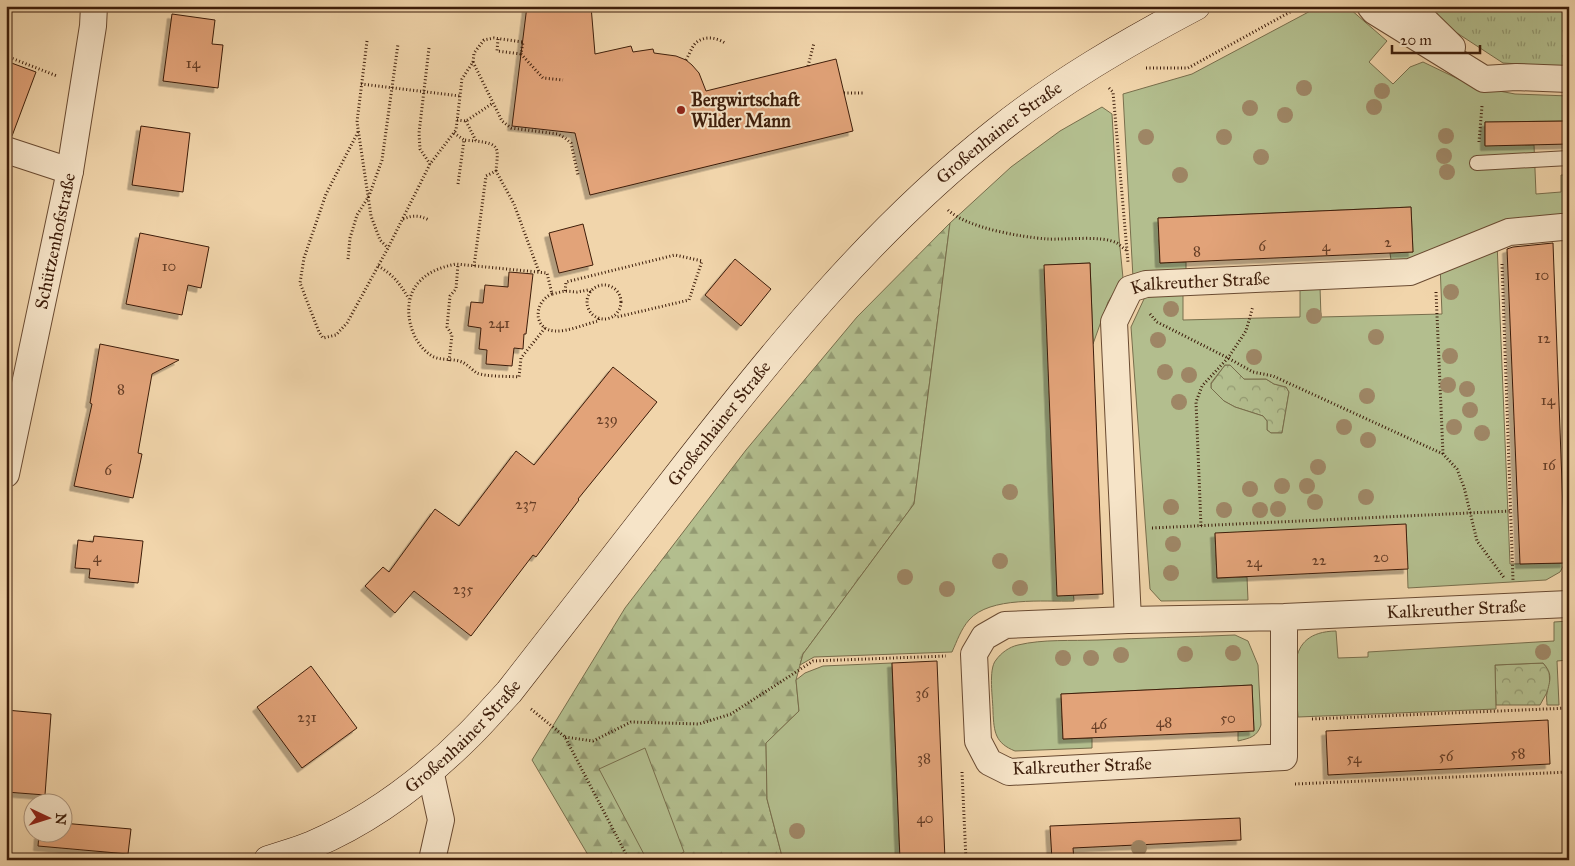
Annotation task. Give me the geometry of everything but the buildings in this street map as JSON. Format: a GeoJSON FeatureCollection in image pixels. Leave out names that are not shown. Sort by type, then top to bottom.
{"type":"FeatureCollection","features":[{"type":"Feature","properties":{"kind":"main road","name":"Großenhainer Straße"},"geometry":{"type":"LineString","coordinates":[[268,860],[311,845],[349,827],[389,802],[430,770],[470,734],[509,692],[741,395],[845,272],[909,207],[996,132],[1053,90],[1155,27],[1196,6]]}},
{"type":"Feature","properties":{"kind":"street","name":"Schützenhofstraße"},"geometry":{"type":"LineString","coordinates":[[6,474],[70,171],[93,26],[94,6]]}},
{"type":"Feature","properties":{"kind":"street"},"geometry":{"type":"LineString","coordinates":[[1370,6],[1374,11],[1484,79],[1516,76],[1569,79]]}},
{"type":"Feature","properties":{"kind":"street"},"geometry":{"type":"LineString","coordinates":[[1410,6],[1484,79]]}},
{"type":"Feature","properties":{"kind":"street"},"geometry":{"type":"LineString","coordinates":[[6,150],[70,171]]}},
{"type":"Feature","properties":{"kind":"street","name":"Kalkreuther Straße"},"geometry":{"type":"LineString","coordinates":[[1128,620],[1114,322],[1130,289],[1146,284],[1410,272],[1509,232],[1562,226],[1569,228]]}},
{"type":"Feature","properties":{"kind":"street","name":"Kalkreuther Straße"},"geometry":{"type":"LineString","coordinates":[[1284,757],[1009,772],[989,762],[978,741],[974,654],[984,637],[1005,625],[1284,617],[1514,598],[1569,604]]}},
{"type":"Feature","properties":{"kind":"street"},"geometry":{"type":"LineString","coordinates":[[1284,617],[1284,757]]}},
{"type":"Feature","properties":{"kind":"street"},"geometry":{"type":"LineString","coordinates":[[430,770],[442,820],[432,860]]}},
{"type":"Feature","properties":{"kind":"lane"},"geometry":{"type":"LineString","coordinates":[[1477,163],[1569,158]]}},
{"type":"Feature","properties":{"kind":"path"},"geometry":{"type":"LineString","coordinates":[[1290,6],[1292,11]]}},
{"type":"Feature","properties":{"kind":"path"},"geometry":{"type":"LineString","coordinates":[[1139,67],[1188,68],[1302,6]]}},
{"type":"Feature","properties":{"kind":"path"},"geometry":{"type":"LineString","coordinates":[[686,60],[695,44],[706,38],[717,38],[726,43]]}},
{"type":"Feature","properties":{"kind":"path"},"geometry":{"type":"LineString","coordinates":[[498,39],[497,51],[521,54],[543,78],[563,80]]}},
{"type":"Feature","properties":{"kind":"path"},"geometry":{"type":"LineString","coordinates":[[358,132],[326,194],[304,258],[300,284],[323,338],[336,335],[348,324],[430,164],[454,133],[462,79],[473,62],[474,53],[484,40],[498,39],[523,42],[521,54]]}},
{"type":"Feature","properties":{"kind":"path"},"geometry":{"type":"LineString","coordinates":[[367,40],[357,122],[358,132],[372,216],[380,240],[388,248]]}},
{"type":"Feature","properties":{"kind":"path"},"geometry":{"type":"LineString","coordinates":[[808,66],[814,43]]}},
{"type":"Feature","properties":{"kind":"path"},"geometry":{"type":"LineString","coordinates":[[348,259],[350,238],[357,215],[368,196],[382,160],[398,44]]}},
{"type":"Feature","properties":{"kind":"path"},"geometry":{"type":"LineString","coordinates":[[429,48],[419,133],[420,149],[430,164]]}},
{"type":"Feature","properties":{"kind":"path"},"geometry":{"type":"LineString","coordinates":[[6,56],[84,85]]}},
{"type":"Feature","properties":{"kind":"path"},"geometry":{"type":"LineString","coordinates":[[473,62],[502,121],[511,128],[558,134],[565,138],[571,144],[578,175]]}},
{"type":"Feature","properties":{"kind":"path"},"geometry":{"type":"LineString","coordinates":[[1090,67],[1113,92],[1130,289],[1157,322],[1253,372],[1273,376],[1443,454],[1457,469],[1464,487],[1477,541],[1514,598]]}},
{"type":"Feature","properties":{"kind":"path"},"geometry":{"type":"LineString","coordinates":[[1477,163],[1484,79]]}},
{"type":"Feature","properties":{"kind":"path"},"geometry":{"type":"LineString","coordinates":[[361,84],[460,96]]}},
{"type":"Feature","properties":{"kind":"path"},"geometry":{"type":"LineString","coordinates":[[844,93],[864,93]]}},
{"type":"Feature","properties":{"kind":"path"},"geometry":{"type":"LineString","coordinates":[[457,120],[466,121],[493,103]]}},
{"type":"Feature","properties":{"kind":"path"},"geometry":{"type":"LineString","coordinates":[[466,121],[476,141]]}},
{"type":"Feature","properties":{"kind":"path"},"geometry":{"type":"LineString","coordinates":[[454,133],[464,140],[491,143],[496,147],[498,152],[496,171],[514,204],[540,272]]}},
{"type":"Feature","properties":{"kind":"path"},"geometry":{"type":"LineString","coordinates":[[458,184],[464,140]]}},
{"type":"Feature","properties":{"kind":"path"},"geometry":{"type":"LineString","coordinates":[[474,266],[486,176],[496,171]]}},
{"type":"Feature","properties":{"kind":"path"},"geometry":{"type":"LineString","coordinates":[[928,190],[956,217],[974,224],[1006,233],[1047,239],[1106,240],[1117,243],[1127,250]]}},
{"type":"Feature","properties":{"kind":"path"},"geometry":{"type":"LineString","coordinates":[[402,219],[420,216],[428,220]]}},
{"type":"Feature","properties":{"kind":"path"},"geometry":{"type":"LineString","coordinates":[[1501,235],[1514,598]]}},
{"type":"Feature","properties":{"kind":"path"},"geometry":{"type":"LineString","coordinates":[[565,291],[566,282],[675,255],[702,261],[689,300],[618,317],[615,316],[605,320],[590,312],[587,302],[591,292],[600,286],[616,290],[620,295],[621,306],[615,316]]}},
{"type":"Feature","properties":{"kind":"path"},"geometry":{"type":"LineString","coordinates":[[1435,262],[1443,454]]}},
{"type":"Feature","properties":{"kind":"path"},"geometry":{"type":"LineString","coordinates":[[449,360],[452,335],[447,327],[450,296],[456,288],[458,264]]}},
{"type":"Feature","properties":{"kind":"path"},"geometry":{"type":"LineString","coordinates":[[545,328],[521,358],[519,377],[479,374],[462,362],[433,356],[418,342],[409,320],[409,299],[417,283],[424,277],[442,267],[458,264],[547,273],[552,294]]}},
{"type":"Feature","properties":{"kind":"path"},"geometry":{"type":"LineString","coordinates":[[378,266],[398,282],[409,299]]}},
{"type":"Feature","properties":{"kind":"path"},"geometry":{"type":"LineString","coordinates":[[1201,526],[1196,402],[1202,386],[1228,358],[1246,331],[1253,305],[1252,279]]}},
{"type":"Feature","properties":{"kind":"path"},"geometry":{"type":"LineString","coordinates":[[591,292],[588,290],[577,292],[565,291],[552,294],[542,300],[538,311],[539,318],[545,328],[557,331],[598,321],[599,318]]}},
{"type":"Feature","properties":{"kind":"path"},"geometry":{"type":"LineString","coordinates":[[1124,529],[1511,511]]}},
{"type":"Feature","properties":{"kind":"path"},"geometry":{"type":"LineString","coordinates":[[565,737],[593,741],[631,722],[699,724],[731,714],[813,662],[974,654]]}},
{"type":"Feature","properties":{"kind":"path"},"geometry":{"type":"LineString","coordinates":[[509,692],[565,737],[629,860]]}},
{"type":"Feature","properties":{"kind":"path"},"geometry":{"type":"LineString","coordinates":[[1284,720],[1569,708]]}},
{"type":"Feature","properties":{"kind":"path"},"geometry":{"type":"LineString","coordinates":[[966,860],[961,752],[978,741]]}},
{"type":"Feature","properties":{"kind":"path"},"geometry":{"type":"LineString","coordinates":[[1284,757],[1287,784],[1569,772]]}},
{"type":"Feature","properties":{"kind":"green space"},"geometry":{"type":"Polygon","coordinates":[[[1422,6],[1569,6],[1569,67],[1503,63],[1434,18],[1422,6]]]}},
{"type":"Feature","properties":{"kind":"green space"},"geometry":{"type":"Polygon","coordinates":[[[1316,8],[1350,9],[1387,41],[1369,62],[1393,84],[1410,67],[1423,62],[1473,86],[1515,94],[1569,96],[1569,121],[1485,122],[1485,145],[1534,145],[1536,194],[1561,192],[1561,175],[1569,175],[1569,221],[1392,267],[1390,253],[1413,252],[1411,207],[1158,218],[1160,263],[1186,262],[1186,275],[1133,278],[1123,94],[1192,74],[1316,8]]]}},
{"type":"Feature","properties":{"kind":"green space"},"geometry":{"type":"Polygon","coordinates":[[[1102,107],[1112,114],[1123,278],[1108,302],[1093,344],[1090,263],[1045,265],[1074,601],[1018,602],[990,607],[978,612],[961,631],[952,652],[814,657],[800,665],[803,654],[914,504],[950,223],[1011,167],[1060,131],[1102,107]]]}},
{"type":"Feature","properties":{"kind":"green space"},"geometry":{"type":"Polygon","coordinates":[[[950,223],[914,504],[803,654],[796,680],[799,711],[766,743],[767,799],[783,860],[591,860],[532,760],[625,608],[746,450],[857,317],[950,223]]]}},
{"type":"Feature","properties":{"kind":"green space"},"geometry":{"type":"Polygon","coordinates":[[[1497,242],[1510,564],[1565,563],[1560,572],[1546,580],[1408,588],[1406,525],[1215,534],[1217,578],[1247,577],[1248,600],[1161,601],[1150,589],[1131,327],[1144,299],[1151,290],[1183,287],[1183,320],[1300,317],[1300,287],[1320,287],[1321,317],[1442,314],[1440,264],[1497,242]],[[1225,365],[1211,383],[1211,388],[1224,401],[1235,407],[1263,416],[1267,421],[1267,430],[1271,433],[1282,433],[1289,392],[1286,387],[1274,384],[1266,379],[1244,379],[1230,365],[1225,365]]]}},
{"type":"Feature","properties":{"kind":"green space"},"geometry":{"type":"Polygon","coordinates":[[[1225,365],[1230,365],[1244,379],[1266,379],[1274,384],[1286,387],[1289,392],[1282,433],[1271,433],[1267,430],[1267,421],[1263,416],[1235,407],[1224,401],[1211,388],[1211,384],[1225,365]]]}},
{"type":"Feature","properties":{"kind":"green space"},"geometry":{"type":"Polygon","coordinates":[[[1569,621],[1569,660],[1557,661],[1559,705],[1547,705],[1550,677],[1543,663],[1495,665],[1496,709],[1298,717],[1296,660],[1300,649],[1307,640],[1319,633],[1336,631],[1338,658],[1368,657],[1368,652],[1554,641],[1554,622],[1569,621]]]}},
{"type":"Feature","properties":{"kind":"green space"},"geometry":{"type":"Polygon","coordinates":[[[1235,635],[1248,641],[1258,665],[1261,725],[1255,735],[1249,738],[1238,741],[1238,731],[1254,730],[1252,685],[1061,694],[1063,739],[1092,738],[1092,748],[1015,751],[1003,744],[997,736],[993,719],[992,670],[998,657],[1011,647],[1047,641],[1235,635]]]}},
{"type":"Feature","properties":{"kind":"green space"},"geometry":{"type":"Polygon","coordinates":[[[892,663],[900,860],[783,860],[767,799],[766,743],[799,711],[796,680],[805,673],[823,666],[892,663]]]}},
{"type":"Feature","properties":{"kind":"green space"},"geometry":{"type":"Polygon","coordinates":[[[1543,663],[1549,670],[1550,687],[1540,705],[1496,705],[1495,665],[1543,663]]]}},
{"type":"Feature","properties":{"kind":"green space"},"geometry":{"type":"Polygon","coordinates":[[[645,748],[684,852],[670,860],[647,860],[599,769],[645,748]]]}},
{"type":"Feature","properties":{"kind":"green space"},"geometry":{"type":"Polygon","coordinates":[[[1569,853],[1569,860],[1405,860],[1569,853]]]}},
{"type":"Feature","properties":{"kind":"place","name":"Bergwirtschaft Wilder Mann"},"geometry":{"type":"Point","coordinates":[681,110]}}]}
